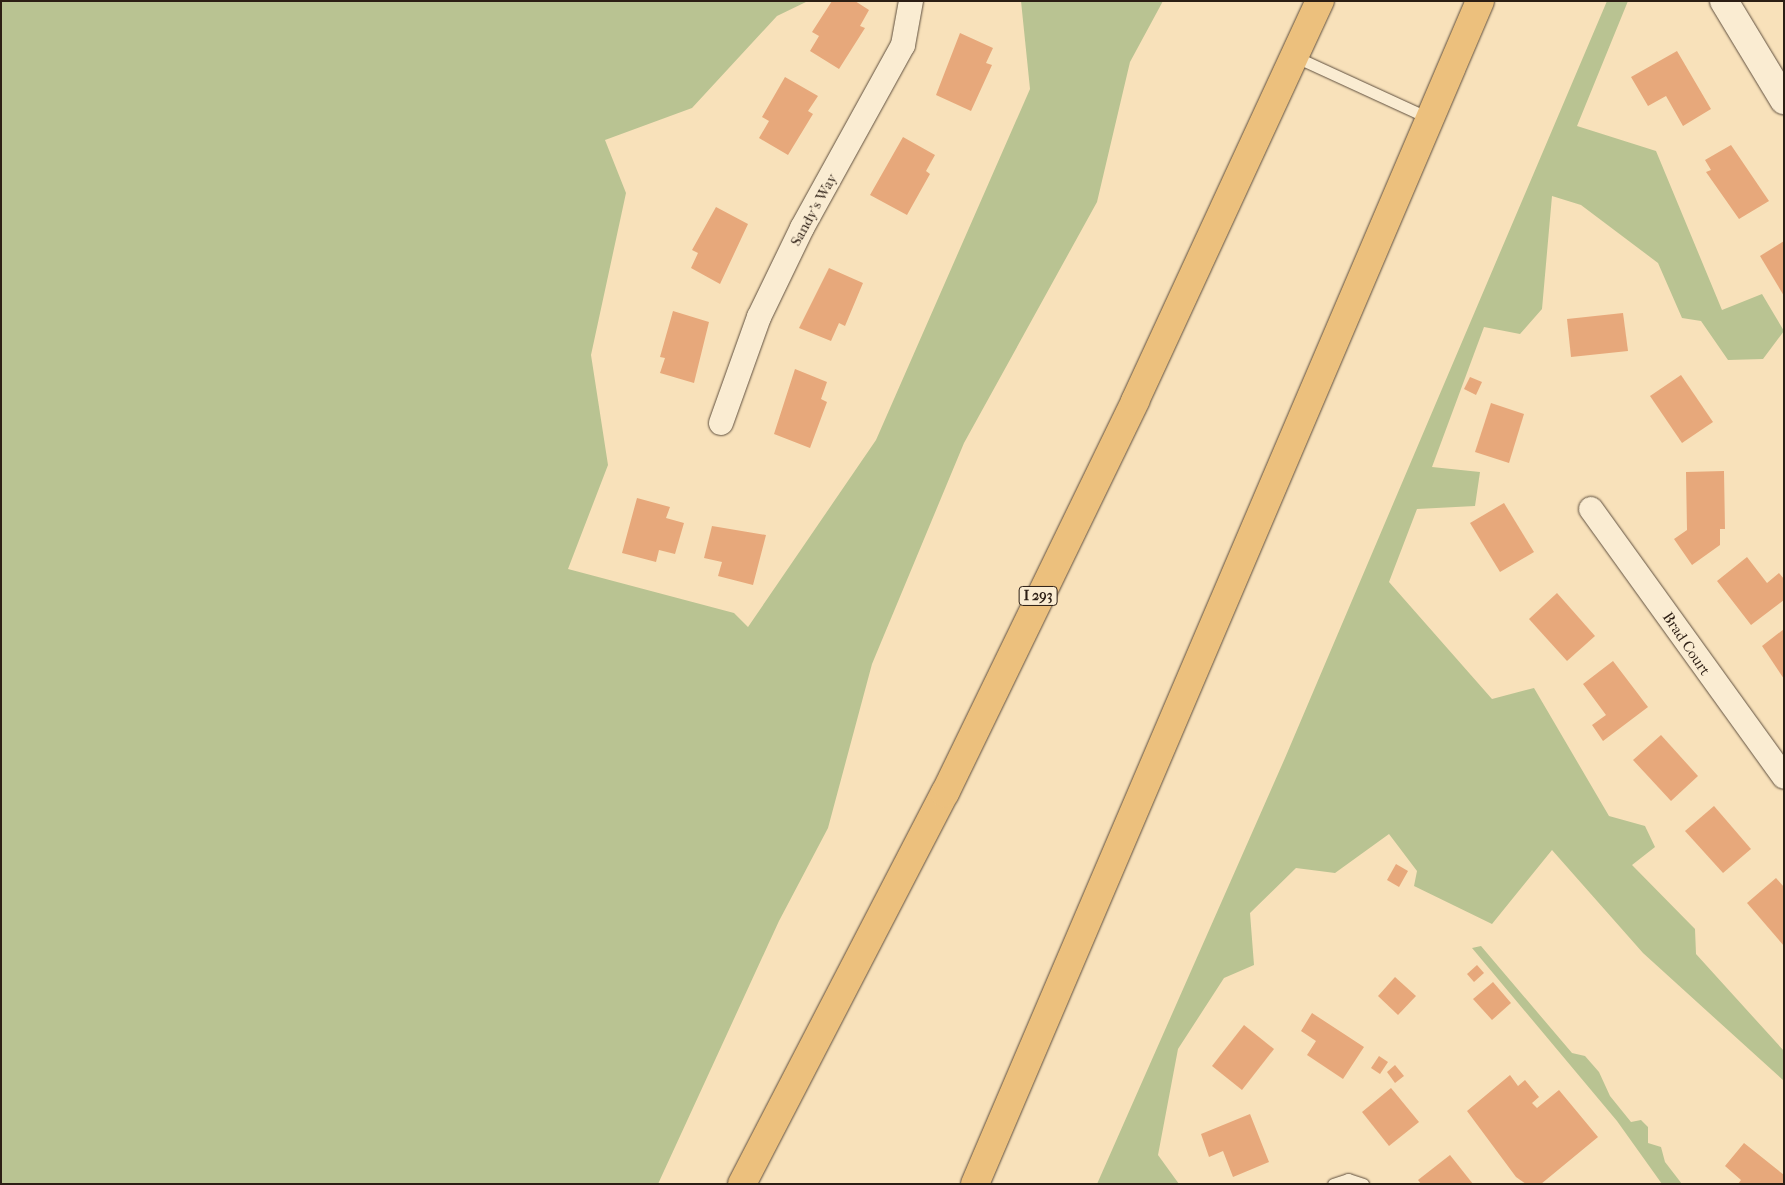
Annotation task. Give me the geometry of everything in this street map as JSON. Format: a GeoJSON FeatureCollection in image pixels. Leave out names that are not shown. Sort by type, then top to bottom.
{"type":"FeatureCollection","features":[{"type":"Feature","properties":{"kind":"highway","name":"I 293"},"geometry":{"type":"LineString","coordinates":[[742,1184],[945,793],[1296,58],[1320,1]]}},
{"type":"Feature","properties":{"kind":"highway"},"geometry":{"type":"LineString","coordinates":[[975,1184],[1480,1]]}},
{"type":"Feature","properties":{"kind":"street","name":"Sandy's Way"},"geometry":{"type":"LineString","coordinates":[[721,423],[758,317],[802,228],[904,45],[912,1]]}},
{"type":"Feature","properties":{"kind":"street"},"geometry":{"type":"LineString","coordinates":[[1724,1],[1784,100]]}},
{"type":"Feature","properties":{"kind":"street","name":"Brad Court"},"geometry":{"type":"LineString","coordinates":[[1591,509],[1784,777]]}},
{"type":"Feature","properties":{"kind":"lane"},"geometry":{"type":"LineString","coordinates":[[1296,58],[1431,118]]}},
{"type":"Feature","properties":{"kind":"lane"},"geometry":{"type":"LineString","coordinates":[[1334,1184],[1348,1179],[1363,1184]]}},
{"type":"Feature","properties":{"kind":"green space"},"geometry":{"type":"Polygon","coordinates":[[[1,1],[808,1],[777,16],[692,108],[605,140],[626,193],[591,355],[608,465],[568,569],[734,613],[748,627],[876,440],[1030,89],[1021,1],[1163,1],[1130,62],[1097,202],[964,443],[872,664],[828,828],[779,921],[658,1184],[1,1184],[1,1]]]}},
{"type":"Feature","properties":{"kind":"green space"},"geometry":{"type":"Polygon","coordinates":[[[1607,1],[1628,1],[1577,126],[1656,151],[1722,310],[1762,294],[1784,331],[1763,359],[1728,360],[1701,321],[1682,318],[1658,263],[1581,205],[1552,196],[1542,309],[1520,334],[1484,327],[1432,467],[1480,472],[1475,506],[1417,509],[1389,582],[1492,699],[1534,688],[1609,816],[1645,826],[1655,847],[1632,865],[1695,929],[1696,954],[1784,1051],[1784,1081],[1643,953],[1552,850],[1492,924],[1414,886],[1417,871],[1389,834],[1335,873],[1296,868],[1250,913],[1254,965],[1224,978],[1178,1049],[1158,1155],[1179,1184],[1097,1184],[1285,758],[1607,1]]]}},
{"type":"Feature","properties":{"kind":"green space"},"geometry":{"type":"Polygon","coordinates":[[[1481,946],[1572,1053],[1585,1056],[1599,1072],[1610,1096],[1631,1122],[1641,1120],[1648,1127],[1648,1143],[1661,1147],[1665,1162],[1682,1184],[1662,1184],[1617,1121],[1472,948],[1481,946]]]}},
{"type":"Feature","properties":{"kind":"building"},"geometry":{"type":"Polygon","coordinates":[[[832,1],[855,1],[869,10],[860,26],[865,28],[839,69],[810,51],[819,36],[812,32],[832,1]]]}},
{"type":"Feature","properties":{"kind":"building"},"geometry":{"type":"Polygon","coordinates":[[[960,33],[993,48],[986,63],[992,65],[971,111],[936,95],[960,33]]]}},
{"type":"Feature","properties":{"kind":"building"},"geometry":{"type":"Polygon","coordinates":[[[1677,51],[1711,109],[1683,126],[1666,96],[1648,106],[1631,77],[1677,51]]]}},
{"type":"Feature","properties":{"kind":"building"},"geometry":{"type":"Polygon","coordinates":[[[785,77],[818,96],[808,111],[813,114],[788,155],[759,138],[769,121],[762,117],[785,77]]]}},
{"type":"Feature","properties":{"kind":"building"},"geometry":{"type":"Polygon","coordinates":[[[903,137],[935,155],[926,171],[930,174],[907,215],[870,195],[903,137]]]}},
{"type":"Feature","properties":{"kind":"building"},"geometry":{"type":"Polygon","coordinates":[[[1731,145],[1769,201],[1739,219],[1706,172],[1711,170],[1705,160],[1731,145]]]}},
{"type":"Feature","properties":{"kind":"building"},"geometry":{"type":"Polygon","coordinates":[[[716,207],[748,224],[720,284],[691,268],[698,253],[692,250],[716,207]]]}},
{"type":"Feature","properties":{"kind":"building"},"geometry":{"type":"Polygon","coordinates":[[[1784,241],[1784,296],[1760,256],[1784,241]]]}},
{"type":"Feature","properties":{"kind":"building"},"geometry":{"type":"Polygon","coordinates":[[[829,268],[863,283],[845,326],[839,323],[831,341],[799,328],[829,268]]]}},
{"type":"Feature","properties":{"kind":"building"},"geometry":{"type":"Polygon","coordinates":[[[673,311],[709,322],[694,383],[660,373],[665,358],[660,357],[673,311]]]}},
{"type":"Feature","properties":{"kind":"building"},"geometry":{"type":"Polygon","coordinates":[[[1623,313],[1628,351],[1571,357],[1567,319],[1623,313]]]}},
{"type":"Feature","properties":{"kind":"building"},"geometry":{"type":"Polygon","coordinates":[[[795,369],[827,382],[821,399],[827,402],[810,448],[774,434],[795,369]]]}},
{"type":"Feature","properties":{"kind":"building"},"geometry":{"type":"Polygon","coordinates":[[[1681,375],[1713,422],[1682,443],[1650,396],[1681,375]]]}},
{"type":"Feature","properties":{"kind":"building"},"geometry":{"type":"Polygon","coordinates":[[[1470,377],[1482,382],[1476,395],[1464,389],[1470,377]]]}},
{"type":"Feature","properties":{"kind":"building"},"geometry":{"type":"Polygon","coordinates":[[[1491,403],[1524,414],[1509,463],[1475,452],[1491,403]]]}},
{"type":"Feature","properties":{"kind":"building"},"geometry":{"type":"Polygon","coordinates":[[[1724,471],[1725,529],[1720,529],[1720,545],[1692,565],[1674,539],[1687,530],[1686,472],[1724,471]]]}},
{"type":"Feature","properties":{"kind":"building"},"geometry":{"type":"Polygon","coordinates":[[[637,498],[670,507],[666,518],[684,523],[675,554],[659,550],[656,562],[622,553],[637,498]]]}},
{"type":"Feature","properties":{"kind":"building"},"geometry":{"type":"Polygon","coordinates":[[[1504,503],[1534,552],[1500,572],[1470,523],[1504,503]]]}},
{"type":"Feature","properties":{"kind":"building"},"geometry":{"type":"Polygon","coordinates":[[[712,526],[766,535],[753,585],[718,576],[722,562],[704,558],[712,526]]]}},
{"type":"Feature","properties":{"kind":"building"},"geometry":{"type":"Polygon","coordinates":[[[1747,557],[1767,583],[1779,573],[1784,579],[1784,600],[1751,625],[1717,581],[1747,557]]]}},
{"type":"Feature","properties":{"kind":"building"},"geometry":{"type":"Polygon","coordinates":[[[1557,593],[1595,636],[1567,661],[1529,619],[1557,593]]]}},
{"type":"Feature","properties":{"kind":"building"},"geometry":{"type":"Polygon","coordinates":[[[1784,629],[1784,679],[1762,646],[1784,629]]]}},
{"type":"Feature","properties":{"kind":"building"},"geometry":{"type":"Polygon","coordinates":[[[1613,661],[1648,707],[1603,741],[1592,725],[1606,715],[1583,684],[1613,661]]]}},
{"type":"Feature","properties":{"kind":"building"},"geometry":{"type":"Polygon","coordinates":[[[1661,735],[1698,776],[1671,801],[1633,760],[1661,735]]]}},
{"type":"Feature","properties":{"kind":"building"},"geometry":{"type":"Polygon","coordinates":[[[1714,806],[1751,849],[1723,873],[1685,831],[1714,806]]]}},
{"type":"Feature","properties":{"kind":"building"},"geometry":{"type":"Polygon","coordinates":[[[1396,864],[1408,871],[1399,887],[1387,880],[1396,864]]]}},
{"type":"Feature","properties":{"kind":"building"},"geometry":{"type":"Polygon","coordinates":[[[1776,878],[1784,887],[1784,946],[1747,903],[1776,878]]]}},
{"type":"Feature","properties":{"kind":"building"},"geometry":{"type":"Polygon","coordinates":[[[1477,965],[1484,973],[1474,982],[1467,974],[1477,965]]]}},
{"type":"Feature","properties":{"kind":"building"},"geometry":{"type":"Polygon","coordinates":[[[1395,977],[1416,996],[1398,1015],[1378,996],[1395,977]]]}},
{"type":"Feature","properties":{"kind":"building"},"geometry":{"type":"Polygon","coordinates":[[[1493,982],[1511,1003],[1492,1020],[1473,999],[1493,982]]]}},
{"type":"Feature","properties":{"kind":"building"},"geometry":{"type":"Polygon","coordinates":[[[1312,1013],[1364,1047],[1343,1079],[1307,1055],[1316,1041],[1301,1031],[1312,1013]]]}},
{"type":"Feature","properties":{"kind":"building"},"geometry":{"type":"Polygon","coordinates":[[[1244,1025],[1274,1049],[1242,1090],[1212,1066],[1244,1025]]]}},
{"type":"Feature","properties":{"kind":"building"},"geometry":{"type":"Polygon","coordinates":[[[1379,1056],[1388,1062],[1380,1074],[1371,1068],[1379,1056]]]}},
{"type":"Feature","properties":{"kind":"building"},"geometry":{"type":"Polygon","coordinates":[[[1395,1065],[1404,1076],[1395,1083],[1387,1072],[1395,1065]]]}},
{"type":"Feature","properties":{"kind":"building"},"geometry":{"type":"Polygon","coordinates":[[[1510,1075],[1518,1086],[1525,1080],[1539,1097],[1532,1103],[1537,1108],[1559,1090],[1598,1137],[1541,1184],[1526,1184],[1516,1177],[1467,1111],[1510,1075]]]}},
{"type":"Feature","properties":{"kind":"building"},"geometry":{"type":"Polygon","coordinates":[[[1391,1088],[1419,1122],[1389,1146],[1362,1112],[1391,1088]]]}},
{"type":"Feature","properties":{"kind":"building"},"geometry":{"type":"Polygon","coordinates":[[[1250,1114],[1269,1162],[1233,1177],[1223,1151],[1209,1157],[1201,1134],[1250,1114]]]}},
{"type":"Feature","properties":{"kind":"building"},"geometry":{"type":"Polygon","coordinates":[[[1744,1143],[1784,1175],[1784,1184],[1738,1184],[1741,1180],[1725,1166],[1744,1143]]]}},
{"type":"Feature","properties":{"kind":"building"},"geometry":{"type":"Polygon","coordinates":[[[1450,1155],[1473,1184],[1421,1184],[1418,1180],[1450,1155]]]}}]}
